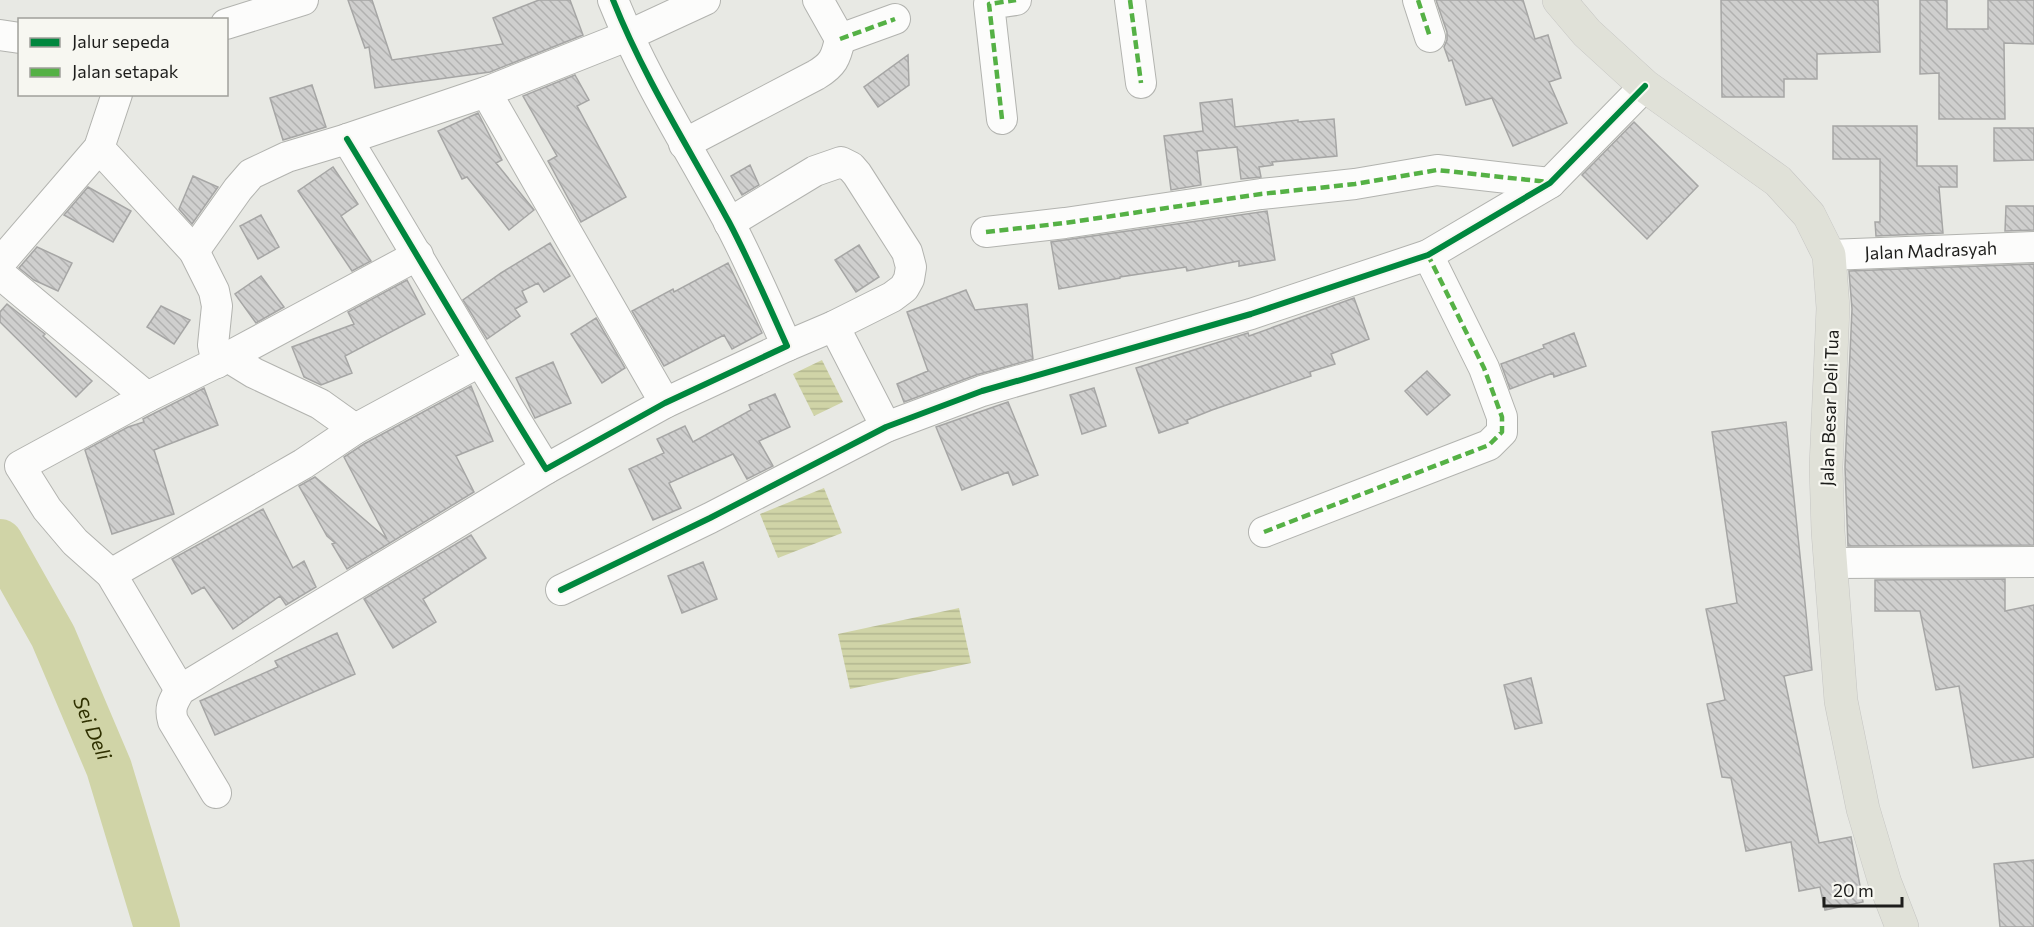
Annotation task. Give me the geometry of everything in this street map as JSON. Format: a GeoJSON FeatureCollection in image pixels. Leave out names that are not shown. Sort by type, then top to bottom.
{"type":"FeatureCollection","features":[{"type":"Feature","properties":{"kind":"main road","name":"Jalan Besar Deli Tua"},"geometry":{"type":"LineString","coordinates":[[1559,0],[1587,33],[1645,86],[1778,181],[1809,215],[1829,255],[1833,308],[1826,467],[1828,531],[1841,701],[1863,809],[1885,883],[1902,927]]}},
{"type":"Feature","properties":{"kind":"street"},"geometry":{"type":"LineString","coordinates":[[228,23],[303,0]]}},
{"type":"Feature","properties":{"kind":"street"},"geometry":{"type":"LineString","coordinates":[[613,0],[627,36],[729,223],[787,346]]}},
{"type":"Feature","properties":{"kind":"street"},"geometry":{"type":"LineString","coordinates":[[194,251],[251,174],[287,157],[486,92],[627,36],[705,0]]}},
{"type":"Feature","properties":{"kind":"street"},"geometry":{"type":"LineString","coordinates":[[684,144],[830,66],[840,39],[818,0]]}},
{"type":"Feature","properties":{"kind":"street"},"geometry":{"type":"LineString","coordinates":[[1002,119],[989,4],[1016,0]]}},
{"type":"Feature","properties":{"kind":"street"},"geometry":{"type":"LineString","coordinates":[[1130,0],[1141,83]]}},
{"type":"Feature","properties":{"kind":"street"},"geometry":{"type":"LineString","coordinates":[[1418,0],[1430,37]]}},
{"type":"Feature","properties":{"kind":"street"},"geometry":{"type":"LineString","coordinates":[[840,39],[895,19]]}},
{"type":"Feature","properties":{"kind":"street"},"geometry":{"type":"LineString","coordinates":[[0,35],[18,38]]}},
{"type":"Feature","properties":{"kind":"street"},"geometry":{"type":"LineString","coordinates":[[561,590],[710,518],[885,427],[982,391],[1251,314],[1428,255],[1550,183],[1645,86]]}},
{"type":"Feature","properties":{"kind":"street"},"geometry":{"type":"LineString","coordinates":[[486,92],[665,403]]}},
{"type":"Feature","properties":{"kind":"street"},"geometry":{"type":"LineString","coordinates":[[0,263],[99,148],[116,96]]}},
{"type":"Feature","properties":{"kind":"street"},"geometry":{"type":"LineString","coordinates":[[347,139],[418,255],[479,362],[546,469]]}},
{"type":"Feature","properties":{"kind":"street"},"geometry":{"type":"LineString","coordinates":[[99,148],[194,251],[214,291],[217,306],[213,345],[222,360],[320,404],[355,429]]}},
{"type":"Feature","properties":{"kind":"street"},"geometry":{"type":"LineString","coordinates":[[216,794],[173,721],[171,706],[180,690],[546,469],[665,403],[834,326],[898,292],[904,288],[909,279],[911,267],[907,252],[851,167],[841,162],[826,166],[729,223]]}},
{"type":"Feature","properties":{"kind":"street"},"geometry":{"type":"LineString","coordinates":[[986,232],[1065,224],[1261,194],[1355,184],[1437,170],[1550,183]]}},
{"type":"Feature","properties":{"kind":"street","name":"Jalan Madrasyah"},"geometry":{"type":"LineString","coordinates":[[1829,255],[2034,247]]}},
{"type":"Feature","properties":{"kind":"street"},"geometry":{"type":"LineString","coordinates":[[180,690],[111,574],[75,542],[47,509],[10,457],[147,397],[222,360],[418,255]]}},
{"type":"Feature","properties":{"kind":"street"},"geometry":{"type":"LineString","coordinates":[[1264,532],[1489,445],[1502,432],[1502,417],[1484,368],[1428,255]]}},
{"type":"Feature","properties":{"kind":"street"},"geometry":{"type":"LineString","coordinates":[[0,274],[147,397]]}},
{"type":"Feature","properties":{"kind":"street"},"geometry":{"type":"LineString","coordinates":[[834,326],[885,427]]}},
{"type":"Feature","properties":{"kind":"street"},"geometry":{"type":"LineString","coordinates":[[111,574],[303,464],[355,429],[479,362]]}},
{"type":"Feature","properties":{"kind":"street"},"geometry":{"type":"LineString","coordinates":[[1832,562],[2034,562]]}},
{"type":"Feature","properties":{"kind":"shaded area"},"geometry":{"type":"Polygon","coordinates":[[[822,360],[843,402],[814,416],[793,374],[822,360]]]}},
{"type":"Feature","properties":{"kind":"shaded area"},"geometry":{"type":"Polygon","coordinates":[[[824,488],[842,533],[778,558],[760,514],[824,488]]]}},
{"type":"Feature","properties":{"kind":"shaded area"},"geometry":{"type":"Polygon","coordinates":[[[959,608],[971,663],[850,689],[838,634],[959,608]]]}},
{"type":"Feature","properties":{"kind":"building"},"geometry":{"type":"Polygon","coordinates":[[[348,0],[372,0],[392,60],[503,44],[493,18],[539,0],[570,0],[583,35],[490,72],[375,88],[369,47],[365,48],[348,0]]]}},
{"type":"Feature","properties":{"kind":"building"},"geometry":{"type":"Polygon","coordinates":[[[1436,0],[1523,0],[1535,39],[1548,35],[1561,78],[1549,82],[1567,123],[1513,146],[1492,98],[1466,105],[1452,60],[1449,61],[1444,47],[1447,32],[1436,0]]]}},
{"type":"Feature","properties":{"kind":"building"},"geometry":{"type":"Polygon","coordinates":[[[1721,0],[1878,0],[1880,52],[1817,54],[1817,79],[1784,79],[1784,97],[1722,97],[1721,0]]]}},
{"type":"Feature","properties":{"kind":"building"},"geometry":{"type":"Polygon","coordinates":[[[1920,0],[1947,0],[1947,29],[1988,29],[1988,0],[2034,0],[2034,44],[2004,43],[2005,119],[1939,119],[1939,73],[1920,74],[1920,0]]]}},
{"type":"Feature","properties":{"kind":"building"},"geometry":{"type":"Polygon","coordinates":[[[908,55],[909,85],[878,107],[864,87],[908,55]]]}},
{"type":"Feature","properties":{"kind":"building"},"geometry":{"type":"Polygon","coordinates":[[[575,75],[589,100],[577,106],[626,197],[581,222],[548,161],[557,156],[523,96],[575,75]]]}},
{"type":"Feature","properties":{"kind":"building"},"geometry":{"type":"Polygon","coordinates":[[[312,85],[326,127],[283,140],[270,98],[312,85]]]}},
{"type":"Feature","properties":{"kind":"building"},"geometry":{"type":"Polygon","coordinates":[[[1232,99],[1235,127],[1298,120],[1298,122],[1334,119],[1337,156],[1272,162],[1273,165],[1259,167],[1261,177],[1241,179],[1237,147],[1197,151],[1201,185],[1171,190],[1164,136],[1203,131],[1200,103],[1232,99]]]}},
{"type":"Feature","properties":{"kind":"building"},"geometry":{"type":"Polygon","coordinates":[[[478,113],[502,160],[496,163],[534,210],[509,230],[467,177],[462,179],[438,131],[478,113]]]}},
{"type":"Feature","properties":{"kind":"building"},"geometry":{"type":"Polygon","coordinates":[[[1634,122],[1698,186],[1647,239],[1582,175],[1634,122]]]}},
{"type":"Feature","properties":{"kind":"building"},"geometry":{"type":"Polygon","coordinates":[[[1833,126],[1917,126],[1917,166],[1957,166],[1957,187],[1939,187],[1943,233],[1876,236],[1875,222],[1880,222],[1880,159],[1833,159],[1833,126]]]}},
{"type":"Feature","properties":{"kind":"building"},"geometry":{"type":"Polygon","coordinates":[[[1994,128],[2034,128],[2034,160],[1994,161],[1994,128]]]}},
{"type":"Feature","properties":{"kind":"building"},"geometry":{"type":"Polygon","coordinates":[[[750,165],[759,185],[742,195],[731,176],[750,165]]]}},
{"type":"Feature","properties":{"kind":"building"},"geometry":{"type":"Polygon","coordinates":[[[333,167],[358,204],[341,216],[371,261],[352,271],[298,191],[333,167]]]}},
{"type":"Feature","properties":{"kind":"building"},"geometry":{"type":"Polygon","coordinates":[[[193,176],[218,187],[192,224],[179,209],[193,176]]]}},
{"type":"Feature","properties":{"kind":"building"},"geometry":{"type":"Polygon","coordinates":[[[88,187],[131,211],[113,242],[64,215],[88,187]]]}},
{"type":"Feature","properties":{"kind":"building"},"geometry":{"type":"Polygon","coordinates":[[[2006,206],[2034,206],[2034,230],[2005,231],[2006,206]]]}},
{"type":"Feature","properties":{"kind":"building"},"geometry":{"type":"Polygon","coordinates":[[[1267,211],[1275,260],[1239,266],[1239,261],[1187,271],[1186,267],[1059,289],[1051,242],[1267,211]]]}},
{"type":"Feature","properties":{"kind":"building"},"geometry":{"type":"Polygon","coordinates":[[[261,215],[279,247],[258,259],[240,226],[261,215]]]}},
{"type":"Feature","properties":{"kind":"building"},"geometry":{"type":"Polygon","coordinates":[[[550,243],[570,276],[544,292],[538,283],[522,291],[527,302],[515,309],[520,316],[487,339],[463,300],[550,243]]]}},
{"type":"Feature","properties":{"kind":"building"},"geometry":{"type":"Polygon","coordinates":[[[859,245],[879,277],[856,292],[835,260],[859,245]]]}},
{"type":"Feature","properties":{"kind":"building"},"geometry":{"type":"Polygon","coordinates":[[[37,247],[72,263],[58,291],[34,280],[19,268],[37,247]]]}},
{"type":"Feature","properties":{"kind":"building"},"geometry":{"type":"Polygon","coordinates":[[[728,263],[762,333],[732,349],[724,335],[664,366],[632,311],[728,263]]]}},
{"type":"Feature","properties":{"kind":"building"},"geometry":{"type":"Polygon","coordinates":[[[2034,264],[2034,545],[1848,546],[1845,467],[1852,309],[1849,271],[2034,264]]]}},
{"type":"Feature","properties":{"kind":"building"},"geometry":{"type":"Polygon","coordinates":[[[261,276],[284,307],[256,323],[235,294],[261,276]]]}},
{"type":"Feature","properties":{"kind":"building"},"geometry":{"type":"Polygon","coordinates":[[[407,280],[425,314],[345,356],[352,373],[321,385],[304,377],[292,347],[354,324],[348,312],[407,280]]]}},
{"type":"Feature","properties":{"kind":"building"},"geometry":{"type":"Polygon","coordinates":[[[966,290],[975,310],[1027,304],[1033,359],[976,375],[904,402],[897,384],[928,371],[907,312],[966,290]]]}},
{"type":"Feature","properties":{"kind":"building"},"geometry":{"type":"Polygon","coordinates":[[[1354,298],[1369,339],[1331,354],[1335,364],[1310,372],[1311,376],[1212,410],[1187,420],[1188,423],[1159,433],[1136,368],[1248,333],[1249,336],[1354,298]]]}},
{"type":"Feature","properties":{"kind":"building"},"geometry":{"type":"Polygon","coordinates":[[[7,304],[45,334],[43,336],[92,381],[76,397],[0,322],[0,312],[7,304]]]}},
{"type":"Feature","properties":{"kind":"building"},"geometry":{"type":"Polygon","coordinates":[[[161,306],[190,320],[174,344],[147,327],[161,306]]]}},
{"type":"Feature","properties":{"kind":"building"},"geometry":{"type":"Polygon","coordinates":[[[596,318],[625,368],[602,383],[571,334],[596,318]]]}},
{"type":"Feature","properties":{"kind":"building"},"geometry":{"type":"Polygon","coordinates":[[[1574,333],[1586,366],[1554,377],[1553,373],[1510,389],[1501,364],[1544,348],[1543,345],[1574,333]]]}},
{"type":"Feature","properties":{"kind":"building"},"geometry":{"type":"Polygon","coordinates":[[[553,362],[571,403],[535,418],[516,378],[553,362]]]}},
{"type":"Feature","properties":{"kind":"building"},"geometry":{"type":"Polygon","coordinates":[[[1427,371],[1450,395],[1427,415],[1405,391],[1427,371]]]}},
{"type":"Feature","properties":{"kind":"building"},"geometry":{"type":"Polygon","coordinates":[[[471,386],[493,441],[456,456],[474,492],[347,569],[332,544],[335,543],[327,536],[299,486],[315,477],[387,539],[344,457],[471,386]]]}},
{"type":"Feature","properties":{"kind":"building"},"geometry":{"type":"Polygon","coordinates":[[[204,388],[218,425],[154,450],[174,514],[112,534],[85,450],[128,427],[144,422],[143,419],[204,388]]]}},
{"type":"Feature","properties":{"kind":"building"},"geometry":{"type":"Polygon","coordinates":[[[1094,388],[1106,426],[1082,434],[1070,395],[1094,388]]]}},
{"type":"Feature","properties":{"kind":"building"},"geometry":{"type":"Polygon","coordinates":[[[775,394],[790,427],[759,441],[773,466],[747,479],[733,454],[669,483],[681,508],[653,520],[629,469],[664,453],[657,439],[685,426],[693,442],[751,410],[749,405],[775,394]]]}},
{"type":"Feature","properties":{"kind":"building"},"geometry":{"type":"Polygon","coordinates":[[[1008,402],[1038,475],[1013,485],[1008,472],[962,490],[936,427],[1008,402]]]}},
{"type":"Feature","properties":{"kind":"building"},"geometry":{"type":"Polygon","coordinates":[[[1786,422],[1812,670],[1784,676],[1819,843],[1851,837],[1863,902],[1825,910],[1820,887],[1799,891],[1791,842],[1746,851],[1731,778],[1722,777],[1707,704],[1725,700],[1706,609],[1737,603],[1712,432],[1786,422]]]}},
{"type":"Feature","properties":{"kind":"building"},"geometry":{"type":"Polygon","coordinates":[[[263,509],[293,568],[304,561],[316,587],[286,605],[280,596],[233,629],[204,587],[192,594],[172,559],[263,509]]]}},
{"type":"Feature","properties":{"kind":"building"},"geometry":{"type":"Polygon","coordinates":[[[471,535],[486,558],[423,599],[436,622],[393,648],[364,599],[471,535]]]}},
{"type":"Feature","properties":{"kind":"building"},"geometry":{"type":"Polygon","coordinates":[[[703,562],[717,599],[682,613],[668,576],[703,562]]]}},
{"type":"Feature","properties":{"kind":"building"},"geometry":{"type":"Polygon","coordinates":[[[2005,579],[2005,611],[2034,605],[2034,757],[1973,768],[1959,686],[1936,690],[1920,611],[1875,611],[1875,580],[2005,579]]]}},
{"type":"Feature","properties":{"kind":"building"},"geometry":{"type":"Polygon","coordinates":[[[337,633],[355,674],[215,735],[200,701],[278,667],[275,661],[337,633]]]}},
{"type":"Feature","properties":{"kind":"building"},"geometry":{"type":"Polygon","coordinates":[[[1531,678],[1542,723],[1515,729],[1504,685],[1531,678]]]}},
{"type":"Feature","properties":{"kind":"building"},"geometry":{"type":"Polygon","coordinates":[[[2034,860],[2034,927],[2000,927],[1994,864],[2034,860]]]}},
{"type":"Feature","properties":{"kind":"waterway","name":"Sei Deli"},"geometry":{"type":"LineString","coordinates":[[0,542],[53,636],[109,768],[157,927]]}},
{"type":"Feature","properties":{"kind":"marked path"},"geometry":{"type":"LineString","coordinates":[[1002,119],[989,4],[1016,0]]}},
{"type":"Feature","properties":{"kind":"marked path"},"geometry":{"type":"LineString","coordinates":[[1130,0],[1141,83]]}},
{"type":"Feature","properties":{"kind":"marked path"},"geometry":{"type":"LineString","coordinates":[[1418,0],[1430,37]]}},
{"type":"Feature","properties":{"kind":"marked path"},"geometry":{"type":"LineString","coordinates":[[840,39],[895,19]]}},
{"type":"Feature","properties":{"kind":"marked path"},"geometry":{"type":"LineString","coordinates":[[986,232],[1065,223],[1261,194],[1355,184],[1437,170],[1548,182]]}},
{"type":"Feature","properties":{"kind":"marked path"},"geometry":{"type":"LineString","coordinates":[[1264,532],[1489,445],[1502,432],[1502,417],[1484,368],[1428,255],[1423,256]]}},
{"type":"Feature","properties":{"kind":"cycle path"},"geometry":{"type":"LineString","coordinates":[[347,139],[546,469],[665,403],[787,346],[737,237],[653,85],[613,0]]}},
{"type":"Feature","properties":{"kind":"cycle path"},"geometry":{"type":"LineString","coordinates":[[561,590],[710,518],[886,427],[982,391],[1251,314],[1428,255],[1550,183],[1645,86]]}}]}
